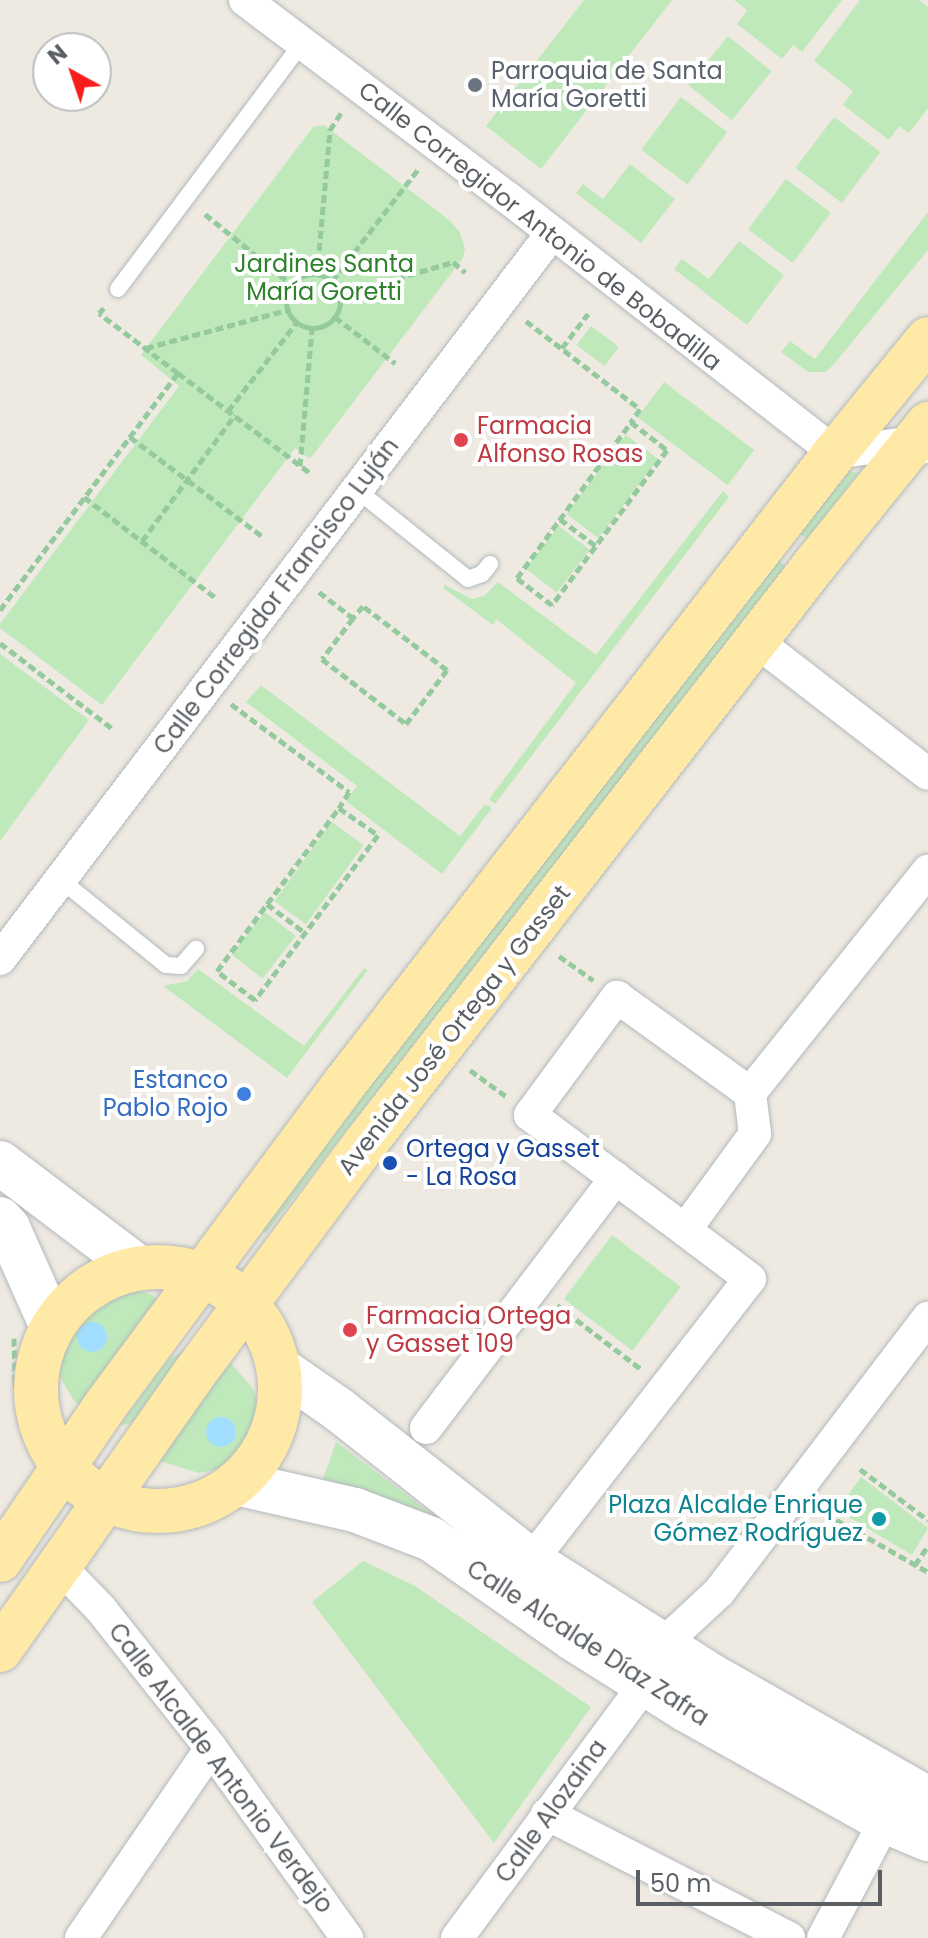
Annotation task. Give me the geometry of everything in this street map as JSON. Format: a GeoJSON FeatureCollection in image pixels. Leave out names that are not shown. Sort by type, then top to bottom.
{"type":"FeatureCollection","features":[{"type":"Feature","properties":{"kind":"main road"},"geometry":{"type":"LineString","coordinates":[[0,1560],[63,1466],[345,1083],[835,453],[928,339]]}},
{"type":"Feature","properties":{"kind":"main road","name":"Avenida José Ortega y Gasset"},"geometry":{"type":"LineString","coordinates":[[0,1650],[246,1303],[528,933],[756,641],[923,440]]}},
{"type":"Feature","properties":{"kind":"main road"},"geometry":{"type":"LineString","coordinates":[[0,1163],[139,1268]]}},
{"type":"Feature","properties":{"kind":"main road"},"geometry":{"type":"LineString","coordinates":[[0,1219],[8,1228],[52,1327]]}},
{"type":"Feature","properties":{"kind":"main road"},"geometry":{"type":"LineString","coordinates":[[169,1266],[202,1275],[226,1286],[246,1303],[269,1335],[279,1368],[281,1400],[273,1431],[258,1460],[236,1483],[206,1501],[173,1510],[139,1509],[107,1500],[82,1484],[63,1466],[43,1431],[36,1396],[39,1361],[52,1327],[75,1299],[105,1279],[139,1268],[169,1266]]}},
{"type":"Feature","properties":{"kind":"main road","name":"Calle Alcalde Díaz Zafra"},"geometry":{"type":"LineString","coordinates":[[279,1368],[338,1409],[531,1561],[662,1645],[928,1799]]}},
{"type":"Feature","properties":{"kind":"main road","name":"Calle Alcalde Díaz Zafra"},"geometry":{"type":"LineString","coordinates":[[236,1483],[355,1510],[431,1539],[574,1639],[645,1684],[885,1821],[928,1839]]}},
{"type":"Feature","properties":{"kind":"street","name":"Calle Corregidor Antonio de Bobadilla"},"geometry":{"type":"LineString","coordinates":[[253,3],[835,453]]}},
{"type":"Feature","properties":{"kind":"street","name":"Calle Corregidor Francisco Luján"},"geometry":{"type":"LineString","coordinates":[[0,959],[552,233]]}},
{"type":"Feature","properties":{"kind":"street"},"geometry":{"type":"LineString","coordinates":[[835,453],[923,440]]}},
{"type":"Feature","properties":{"kind":"street"},"geometry":{"type":"LineString","coordinates":[[756,641],[928,774]]}},
{"type":"Feature","properties":{"kind":"street"},"geometry":{"type":"LineString","coordinates":[[685,1230],[755,1134],[750,1093],[928,871]]}},
{"type":"Feature","properties":{"kind":"street"},"geometry":{"type":"LineString","coordinates":[[531,1561],[750,1279],[530,1115],[617,997],[750,1093]]}},
{"type":"Feature","properties":{"kind":"street"},"geometry":{"type":"LineString","coordinates":[[426,1428],[616,1178]]}},
{"type":"Feature","properties":{"kind":"street"},"geometry":{"type":"LineString","coordinates":[[662,1645],[719,1592],[928,1318]]}},
{"type":"Feature","properties":{"kind":"street","name":"Calle Alcalde Antonio Verdejo"},"geometry":{"type":"LineString","coordinates":[[59,1566],[100,1608],[211,1748],[347,1938]]}},
{"type":"Feature","properties":{"kind":"street","name":"Calle Alozaina"},"geometry":{"type":"LineString","coordinates":[[457,1938],[645,1684]]}},
{"type":"Feature","properties":{"kind":"street"},"geometry":{"type":"LineString","coordinates":[[81,1938],[211,1748]]}},
{"type":"Feature","properties":{"kind":"street"},"geometry":{"type":"LineString","coordinates":[[547,1814],[789,1938]]}},
{"type":"Feature","properties":{"kind":"street"},"geometry":{"type":"LineString","coordinates":[[823,1938],[885,1821]]}},
{"type":"Feature","properties":{"kind":"lane"},"geometry":{"type":"LineString","coordinates":[[118,289],[302,43]]}},
{"type":"Feature","properties":{"kind":"lane"},"geometry":{"type":"LineString","coordinates":[[357,490],[468,579],[482,574],[490,564]]}},
{"type":"Feature","properties":{"kind":"lane"},"geometry":{"type":"LineString","coordinates":[[61,880],[166,965],[181,966],[196,949]]}},
{"type":"Feature","properties":{"kind":"path"},"geometry":{"type":"LineString","coordinates":[[317,274],[330,130],[359,86]]}},
{"type":"Feature","properties":{"kind":"path"},"geometry":{"type":"LineString","coordinates":[[332,281],[436,144]]}},
{"type":"Feature","properties":{"kind":"path"},"geometry":{"type":"LineString","coordinates":[[185,199],[292,285]]}},
{"type":"Feature","properties":{"kind":"path"},"geometry":{"type":"LineString","coordinates":[[339,295],[453,262],[465,272]]}},
{"type":"Feature","properties":{"kind":"path"},"geometry":{"type":"LineString","coordinates":[[317,274],[332,281],[339,295],[335,317],[323,326],[312,328],[297,322],[287,310],[286,300],[292,285],[302,276],[317,274]]}},
{"type":"Feature","properties":{"kind":"path"},"geometry":{"type":"LineString","coordinates":[[118,289],[99,313],[310,473]]}},
{"type":"Feature","properties":{"kind":"path"},"geometry":{"type":"LineString","coordinates":[[146,348],[287,310]]}},
{"type":"Feature","properties":{"kind":"path"},"geometry":{"type":"LineString","coordinates":[[562,348],[588,314]]}},
{"type":"Feature","properties":{"kind":"path"},"geometry":{"type":"LineString","coordinates":[[335,317],[395,363]]}},
{"type":"Feature","properties":{"kind":"path"},"geometry":{"type":"LineString","coordinates":[[526,321],[640,409],[517,578],[552,605],[667,450],[631,422]]}},
{"type":"Feature","properties":{"kind":"path"},"geometry":{"type":"LineString","coordinates":[[228,411],[297,322]]}},
{"type":"Feature","properties":{"kind":"path"},"geometry":{"type":"LineString","coordinates":[[300,466],[312,328]]}},
{"type":"Feature","properties":{"kind":"path"},"geometry":{"type":"LineString","coordinates":[[0,610],[178,373]]}},
{"type":"Feature","properties":{"kind":"path"},"geometry":{"type":"LineString","coordinates":[[142,541],[235,415]]}},
{"type":"Feature","properties":{"kind":"path"},"geometry":{"type":"LineString","coordinates":[[130,437],[262,536]]}},
{"type":"Feature","properties":{"kind":"path"},"geometry":{"type":"LineString","coordinates":[[84,497],[215,597]]}},
{"type":"Feature","properties":{"kind":"path"},"geometry":{"type":"LineString","coordinates":[[560,519],[596,546]]}},
{"type":"Feature","properties":{"kind":"path"},"geometry":{"type":"LineString","coordinates":[[319,592],[353,618]]}},
{"type":"Feature","properties":{"kind":"path"},"geometry":{"type":"LineString","coordinates":[[363,606],[447,670],[406,724],[322,659],[353,618],[363,606]]}},
{"type":"Feature","properties":{"kind":"path"},"geometry":{"type":"LineString","coordinates":[[0,643],[113,729]]}},
{"type":"Feature","properties":{"kind":"path"},"geometry":{"type":"LineString","coordinates":[[207,686],[349,792],[217,971],[255,1000],[378,835],[339,808]]}},
{"type":"Feature","properties":{"kind":"path"},"geometry":{"type":"LineString","coordinates":[[267,904],[305,933]]}},
{"type":"Feature","properties":{"kind":"path"},"geometry":{"type":"LineString","coordinates":[[528,933],[617,997]]}},
{"type":"Feature","properties":{"kind":"path"},"geometry":{"type":"LineString","coordinates":[[441,1048],[530,1115]]}},
{"type":"Feature","properties":{"kind":"path"},"geometry":{"type":"LineString","coordinates":[[534,1287],[666,1388]]}},
{"type":"Feature","properties":{"kind":"path"},"geometry":{"type":"LineString","coordinates":[[860,1469],[928,1520]]}},
{"type":"Feature","properties":{"kind":"path"},"geometry":{"type":"LineString","coordinates":[[826,1514],[928,1572]]}},
{"type":"Feature","properties":{"kind":"path"},"geometry":{"type":"LineString","coordinates":[[915,1565],[928,1546]]}},
{"type":"Feature","properties":{"kind":"green space"},"geometry":{"type":"Polygon","coordinates":[[[584,0],[672,0],[541,169],[486,126],[584,0]]]}},
{"type":"Feature","properties":{"kind":"green space"},"geometry":{"type":"Polygon","coordinates":[[[734,0],[842,0],[802,52],[793,45],[782,59],[737,24],[747,10],[734,0]]]}},
{"type":"Feature","properties":{"kind":"green space"},"geometry":{"type":"Polygon","coordinates":[[[860,0],[919,0],[928,7],[928,108],[909,133],[899,126],[889,140],[843,105],[853,91],[814,61],[860,0]]]}},
{"type":"Feature","properties":{"kind":"green space"},"geometry":{"type":"Polygon","coordinates":[[[728,36],[772,71],[732,120],[688,85],[728,36]]]}},
{"type":"Feature","properties":{"kind":"green space"},"geometry":{"type":"Polygon","coordinates":[[[681,97],[727,132],[688,185],[641,150],[681,97]]]}},
{"type":"Feature","properties":{"kind":"green space"},"geometry":{"type":"Polygon","coordinates":[[[834,117],[880,152],[842,203],[795,168],[834,117]]]}},
{"type":"Feature","properties":{"kind":"green space","name":"Jardines Santa María Goretti"},"geometry":{"type":"Polygon","coordinates":[[[324,125],[449,220],[459,231],[465,248],[463,258],[310,459],[295,448],[102,705],[0,628],[0,624],[179,386],[141,355],[313,127],[324,125]]]}},
{"type":"Feature","properties":{"kind":"green space"},"geometry":{"type":"Polygon","coordinates":[[[630,164],[675,199],[641,243],[576,193],[583,184],[603,199],[630,164]]]}},
{"type":"Feature","properties":{"kind":"green space"},"geometry":{"type":"Polygon","coordinates":[[[786,179],[831,213],[793,263],[748,229],[786,179]]]}},
{"type":"Feature","properties":{"kind":"green space"},"geometry":{"type":"Polygon","coordinates":[[[928,212],[928,250],[826,372],[808,372],[781,352],[790,341],[815,359],[928,212]]]}},
{"type":"Feature","properties":{"kind":"green space"},"geometry":{"type":"Polygon","coordinates":[[[739,241],[784,275],[747,325],[674,269],[682,259],[709,279],[739,241]]]}},
{"type":"Feature","properties":{"kind":"green space"},"geometry":{"type":"Polygon","coordinates":[[[591,326],[619,347],[605,366],[577,345],[591,326]]]}},
{"type":"Feature","properties":{"kind":"green space"},"geometry":{"type":"Polygon","coordinates":[[[664,382],[754,450],[728,485],[638,417],[664,382]]]}},
{"type":"Feature","properties":{"kind":"green space"},"geometry":{"type":"Polygon","coordinates":[[[626,435],[658,459],[598,538],[566,514],[626,435]]]}},
{"type":"Feature","properties":{"kind":"green space"},"geometry":{"type":"Polygon","coordinates":[[[849,471],[858,473],[807,540],[799,533],[849,471]]]}},
{"type":"Feature","properties":{"kind":"green space"},"geometry":{"type":"Polygon","coordinates":[[[723,491],[729,497],[495,804],[489,799],[576,683],[496,619],[493,625],[443,588],[445,585],[472,599],[484,596],[498,582],[596,655],[723,491]]]}},
{"type":"Feature","properties":{"kind":"green space"},"geometry":{"type":"Polygon","coordinates":[[[559,526],[590,550],[556,593],[526,569],[559,526]]]}},
{"type":"Feature","properties":{"kind":"green space"},"geometry":{"type":"Polygon","coordinates":[[[778,560],[787,567],[266,1233],[257,1227],[778,560]]]}},
{"type":"Feature","properties":{"kind":"green space"},"geometry":{"type":"Polygon","coordinates":[[[0,654],[89,720],[0,841],[0,654]]]}},
{"type":"Feature","properties":{"kind":"green space"},"geometry":{"type":"Polygon","coordinates":[[[261,685],[460,836],[485,804],[492,808],[442,874],[346,801],[357,786],[246,702],[261,685]]]}},
{"type":"Feature","properties":{"kind":"green space"},"geometry":{"type":"Polygon","coordinates":[[[332,822],[364,845],[306,924],[274,901],[332,822]]]}},
{"type":"Feature","properties":{"kind":"green space"},"geometry":{"type":"Polygon","coordinates":[[[265,912],[296,936],[262,979],[232,955],[265,912]]]}},
{"type":"Feature","properties":{"kind":"green space"},"geometry":{"type":"Polygon","coordinates":[[[364,968],[368,970],[287,1078],[163,986],[187,981],[198,969],[304,1046],[364,968]]]}},
{"type":"Feature","properties":{"kind":"green space"},"geometry":{"type":"Polygon","coordinates":[[[612,1235],[681,1287],[633,1351],[564,1299],[612,1235]]]}},
{"type":"Feature","properties":{"kind":"green space"},"geometry":{"type":"Polygon","coordinates":[[[133,1289],[150,1294],[166,1305],[87,1410],[74,1401],[59,1375],[59,1342],[70,1322],[97,1294],[133,1289]]]}},
{"type":"Feature","properties":{"kind":"green space"},"geometry":{"type":"Polygon","coordinates":[[[182,1351],[191,1353],[145,1415],[129,1424],[120,1425],[169,1359],[182,1351]]]}},
{"type":"Feature","properties":{"kind":"green space"},"geometry":{"type":"Polygon","coordinates":[[[228,1360],[253,1388],[258,1406],[257,1426],[250,1445],[236,1460],[219,1469],[199,1473],[157,1460],[228,1360]]]}},
{"type":"Feature","properties":{"kind":"green space"},"geometry":{"type":"Polygon","coordinates":[[[336,1442],[433,1515],[688,1681],[378,1495],[323,1479],[336,1442]]]}},
{"type":"Feature","properties":{"kind":"green space"},"geometry":{"type":"Polygon","coordinates":[[[861,1477],[928,1528],[912,1555],[837,1510],[861,1477]]]}},
{"type":"Feature","properties":{"kind":"green space"},"geometry":{"type":"Polygon","coordinates":[[[363,1561],[415,1586],[591,1707],[494,1843],[312,1602],[363,1561]]]}},
{"type":"Feature","properties":{"kind":"water"},"geometry":{"type":"Polygon","coordinates":[[[92,1322],[103,1326],[107,1337],[103,1348],[92,1352],[81,1348],[77,1337],[81,1326],[92,1322]]]}},
{"type":"Feature","properties":{"kind":"water"},"geometry":{"type":"Polygon","coordinates":[[[221,1417],[232,1421],[236,1432],[232,1443],[221,1447],[210,1443],[206,1432],[210,1421],[221,1417]]]}},
{"type":"Feature","properties":{"kind":"place","name":"Parroquia de Santa María Goretti"},"geometry":{"type":"Point","coordinates":[475,85]}},
{"type":"Feature","properties":{"kind":"place","name":"Farmacia Alfonso Rosas"},"geometry":{"type":"Point","coordinates":[461,440]}},
{"type":"Feature","properties":{"kind":"place","name":"Estanco Pablo Rojo"},"geometry":{"type":"Point","coordinates":[244,1094]}},
{"type":"Feature","properties":{"kind":"place","name":"Ortega y Gasset - La Rosa"},"geometry":{"type":"Point","coordinates":[390,1163]}},
{"type":"Feature","properties":{"kind":"place","name":"Farmacia Ortega y Gasset 109"},"geometry":{"type":"Point","coordinates":[350,1330]}},
{"type":"Feature","properties":{"kind":"place","name":"Plaza Alcalde Enrique Gómez Rodríguez"},"geometry":{"type":"Point","coordinates":[879,1519]}}]}
